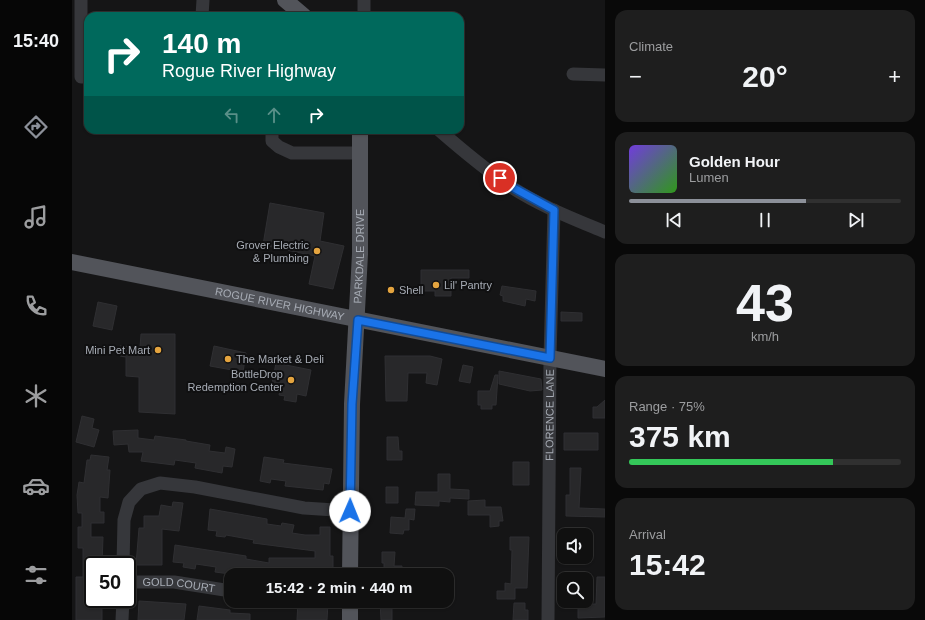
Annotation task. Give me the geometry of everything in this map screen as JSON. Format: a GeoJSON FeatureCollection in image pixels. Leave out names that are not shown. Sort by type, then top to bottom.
{"type":"FeatureCollection","features":[{"type":"Feature","properties":{"kind":"main road"},"geometry":{"type":"LineString","coordinates":[[285,0],[299,12]]}},
{"type":"Feature","properties":{"kind":"main road","name":"PARKDALE DRIVE"},"geometry":{"type":"LineString","coordinates":[[350,568],[352,404],[358,320],[360,254],[360,134]]}},
{"type":"Feature","properties":{"kind":"main road","name":"ROGUE RIVER HIGHWAY"},"geometry":{"type":"LineString","coordinates":[[72,262],[605,369]]}},
{"type":"Feature","properties":{"kind":"main road"},"geometry":{"type":"LineString","coordinates":[[350,608],[350,620]]}},
{"type":"Feature","properties":{"kind":"street"},"geometry":{"type":"LineString","coordinates":[[81,0],[81,77],[84,77]]}},
{"type":"Feature","properties":{"kind":"street"},"geometry":{"type":"LineString","coordinates":[[202,0],[202,12]]}},
{"type":"Feature","properties":{"kind":"street"},"geometry":{"type":"LineString","coordinates":[[364,0],[364,12]]}},
{"type":"Feature","properties":{"kind":"street"},"geometry":{"type":"LineString","coordinates":[[573,74],[605,75]]}},
{"type":"Feature","properties":{"kind":"street"},"geometry":{"type":"LineString","coordinates":[[272,134],[272,141],[279,147],[292,153],[360,153]]}},
{"type":"Feature","properties":{"kind":"street"},"geometry":{"type":"LineString","coordinates":[[444,134],[475,160],[512,187],[554,210],[605,232]]}},
{"type":"Feature","properties":{"kind":"street","name":"FLORENCE LANE"},"geometry":{"type":"LineString","coordinates":[[548,620],[550,358],[554,210]]}},
{"type":"Feature","properties":{"kind":"street"},"geometry":{"type":"LineString","coordinates":[[123,556],[124,520],[129,502],[141,489],[160,483],[195,487],[304,508],[350,511]]}},
{"type":"Feature","properties":{"kind":"street","name":"GOLD COURT"},"geometry":{"type":"LineString","coordinates":[[136,582],[174,582],[224,590]]}},
{"type":"Feature","properties":{"kind":"street"},"geometry":{"type":"LineString","coordinates":[[122,608],[122,620]]}},
{"type":"Feature","properties":{"kind":"building","name":"Grover Electric & Plumbing"},"geometry":{"type":"Polygon","coordinates":[[[270,203],[324,213],[320,241],[344,246],[333,289],[309,284],[315,256],[263,245],[270,203]]]}},
{"type":"Feature","properties":{"kind":"building","name":"Lil' Pantry"},"geometry":{"type":"Polygon","coordinates":[[[421,270],[469,270],[469,278],[451,278],[451,296],[435,296],[435,291],[421,291],[421,270]]]}},
{"type":"Feature","properties":{"kind":"building"},"geometry":{"type":"Polygon","coordinates":[[[502,286],[536,291],[535,301],[526,299],[525,306],[503,301],[503,296],[500,295],[502,286]]]}},
{"type":"Feature","properties":{"kind":"building"},"geometry":{"type":"Polygon","coordinates":[[[98,302],[117,306],[112,330],[93,326],[98,302]]]}},
{"type":"Feature","properties":{"kind":"building"},"geometry":{"type":"Polygon","coordinates":[[[561,312],[582,313],[582,321],[561,321],[561,312]]]}},
{"type":"Feature","properties":{"kind":"building"},"geometry":{"type":"Polygon","coordinates":[[[141,334],[175,334],[175,414],[139,412],[139,377],[126,376],[126,357],[120,356],[120,346],[140,347],[141,334]]]}},
{"type":"Feature","properties":{"kind":"building","name":"The Market & Deli"},"geometry":{"type":"Polygon","coordinates":[[[214,346],[246,353],[243,372],[210,366],[214,346]]]}},
{"type":"Feature","properties":{"kind":"building"},"geometry":{"type":"Polygon","coordinates":[[[385,356],[430,356],[442,359],[437,385],[426,383],[427,373],[408,373],[407,401],[386,401],[385,356]]]}},
{"type":"Feature","properties":{"kind":"building","name":"BottleDrop Redemption Center"},"geometry":{"type":"Polygon","coordinates":[[[276,363],[311,370],[306,396],[297,394],[296,402],[284,400],[285,396],[279,395],[280,391],[271,389],[276,363]]]}},
{"type":"Feature","properties":{"kind":"building"},"geometry":{"type":"Polygon","coordinates":[[[463,365],[473,367],[470,383],[459,381],[463,365]]]}},
{"type":"Feature","properties":{"kind":"building"},"geometry":{"type":"Polygon","coordinates":[[[499,371],[541,379],[542,390],[530,391],[499,384],[499,371]]]}},
{"type":"Feature","properties":{"kind":"building"},"geometry":{"type":"Polygon","coordinates":[[[495,375],[498,375],[496,405],[492,405],[492,409],[481,409],[481,405],[478,405],[478,391],[490,391],[495,375]]]}},
{"type":"Feature","properties":{"kind":"building"},"geometry":{"type":"Polygon","coordinates":[[[605,400],[605,418],[593,418],[593,407],[597,407],[605,400]]]}},
{"type":"Feature","properties":{"kind":"building"},"geometry":{"type":"Polygon","coordinates":[[[82,416],[94,419],[92,428],[99,430],[94,447],[76,442],[82,416]]]}},
{"type":"Feature","properties":{"kind":"building"},"geometry":{"type":"Polygon","coordinates":[[[138,430],[138,438],[154,440],[155,436],[186,440],[210,445],[209,451],[225,453],[226,447],[235,449],[232,467],[223,466],[222,473],[195,468],[196,463],[175,460],[174,465],[141,461],[143,452],[129,452],[128,444],[114,445],[113,431],[138,430]]]}},
{"type":"Feature","properties":{"kind":"building"},"geometry":{"type":"Polygon","coordinates":[[[564,433],[598,433],[598,450],[564,450],[564,433]]]}},
{"type":"Feature","properties":{"kind":"building"},"geometry":{"type":"Polygon","coordinates":[[[387,437],[398,437],[399,451],[402,451],[402,460],[387,460],[387,437]]]}},
{"type":"Feature","properties":{"kind":"building"},"geometry":{"type":"Polygon","coordinates":[[[91,455],[109,457],[107,470],[110,470],[108,498],[100,497],[100,512],[104,512],[104,523],[91,523],[91,537],[103,537],[102,556],[84,556],[84,608],[102,608],[102,620],[76,620],[76,577],[83,577],[83,548],[78,548],[78,527],[82,527],[82,513],[78,513],[77,495],[79,482],[84,483],[87,460],[90,460],[91,455]]]}},
{"type":"Feature","properties":{"kind":"building"},"geometry":{"type":"Polygon","coordinates":[[[264,457],[284,460],[283,463],[332,469],[329,484],[324,483],[323,490],[285,486],[286,481],[271,479],[270,483],[260,481],[264,457]]]}},
{"type":"Feature","properties":{"kind":"building"},"geometry":{"type":"Polygon","coordinates":[[[513,462],[529,462],[529,485],[513,485],[513,462]]]}},
{"type":"Feature","properties":{"kind":"building"},"geometry":{"type":"Polygon","coordinates":[[[570,468],[581,468],[579,508],[605,509],[605,517],[566,516],[566,495],[570,495],[570,468]]]}},
{"type":"Feature","properties":{"kind":"building"},"geometry":{"type":"Polygon","coordinates":[[[438,474],[450,474],[450,489],[469,490],[469,499],[450,498],[450,502],[439,501],[439,506],[415,505],[416,492],[438,492],[438,474]]]}},
{"type":"Feature","properties":{"kind":"building"},"geometry":{"type":"Polygon","coordinates":[[[386,487],[398,487],[398,503],[386,503],[386,487]]]}},
{"type":"Feature","properties":{"kind":"building"},"geometry":{"type":"Polygon","coordinates":[[[485,500],[485,507],[501,507],[503,521],[499,521],[499,526],[490,527],[490,515],[468,515],[468,501],[485,500]]]}},
{"type":"Feature","properties":{"kind":"building"},"geometry":{"type":"Polygon","coordinates":[[[173,502],[183,503],[179,531],[162,529],[162,565],[136,565],[139,528],[144,528],[144,516],[159,516],[161,505],[172,507],[173,502]]]}},
{"type":"Feature","properties":{"kind":"building"},"geometry":{"type":"Polygon","coordinates":[[[210,509],[267,519],[267,524],[281,526],[282,523],[294,525],[292,533],[305,535],[320,535],[320,527],[330,527],[330,556],[333,556],[333,568],[224,568],[224,573],[215,572],[216,567],[196,564],[195,569],[183,567],[184,563],[173,562],[175,545],[246,556],[246,559],[269,563],[269,558],[315,558],[315,551],[253,543],[254,540],[226,535],[225,537],[216,536],[217,531],[208,530],[210,509]]]}},
{"type":"Feature","properties":{"kind":"building"},"geometry":{"type":"Polygon","coordinates":[[[406,509],[415,509],[414,520],[409,519],[409,530],[404,530],[403,534],[390,533],[391,517],[405,518],[406,509]]]}},
{"type":"Feature","properties":{"kind":"building"},"geometry":{"type":"Polygon","coordinates":[[[510,537],[529,537],[527,588],[515,588],[515,599],[497,599],[497,591],[505,591],[505,583],[511,584],[512,550],[510,550],[510,537]]]}},
{"type":"Feature","properties":{"kind":"building"},"geometry":{"type":"Polygon","coordinates":[[[382,552],[395,552],[394,566],[402,566],[402,568],[384,568],[384,563],[382,563],[382,552]]]}},
{"type":"Feature","properties":{"kind":"building"},"geometry":{"type":"Polygon","coordinates":[[[597,577],[605,577],[605,617],[578,618],[578,608],[593,608],[593,604],[596,604],[597,577]]]}},
{"type":"Feature","properties":{"kind":"building"},"geometry":{"type":"Polygon","coordinates":[[[139,601],[186,604],[184,620],[138,620],[139,601]]]}},
{"type":"Feature","properties":{"kind":"building"},"geometry":{"type":"Polygon","coordinates":[[[514,603],[525,603],[525,610],[528,610],[528,620],[513,620],[514,603]]]}},
{"type":"Feature","properties":{"kind":"building"},"geometry":{"type":"Polygon","coordinates":[[[199,606],[230,610],[230,613],[250,614],[250,620],[197,620],[199,606]]]}},
{"type":"Feature","properties":{"kind":"building"},"geometry":{"type":"Polygon","coordinates":[[[298,608],[328,608],[327,620],[297,620],[298,608]]]}},
{"type":"Feature","properties":{"kind":"building"},"geometry":{"type":"Polygon","coordinates":[[[380,608],[392,608],[392,620],[381,620],[380,608]]]}},
{"type":"Feature","properties":{"kind":"place","name":"Grover Electric & Plumbing"},"geometry":{"type":"Point","coordinates":[317,251]}},
{"type":"Feature","properties":{"kind":"place","name":"Lil' Pantry"},"geometry":{"type":"Point","coordinates":[436,285]}},
{"type":"Feature","properties":{"kind":"place","name":"Shell"},"geometry":{"type":"Point","coordinates":[391,290]}},
{"type":"Feature","properties":{"kind":"place","name":"Mini Pet Mart"},"geometry":{"type":"Point","coordinates":[158,350]}},
{"type":"Feature","properties":{"kind":"place","name":"The Market & Deli"},"geometry":{"type":"Point","coordinates":[228,359]}},
{"type":"Feature","properties":{"kind":"place","name":"BottleDrop Redemption Center"},"geometry":{"type":"Point","coordinates":[291,380]}},
{"type":"Feature","properties":{"kind":"route"},"geometry":{"type":"LineString","coordinates":[[350,511],[352,404],[358,320],[550,358],[554,210],[512,187],[500,178]]}}]}
